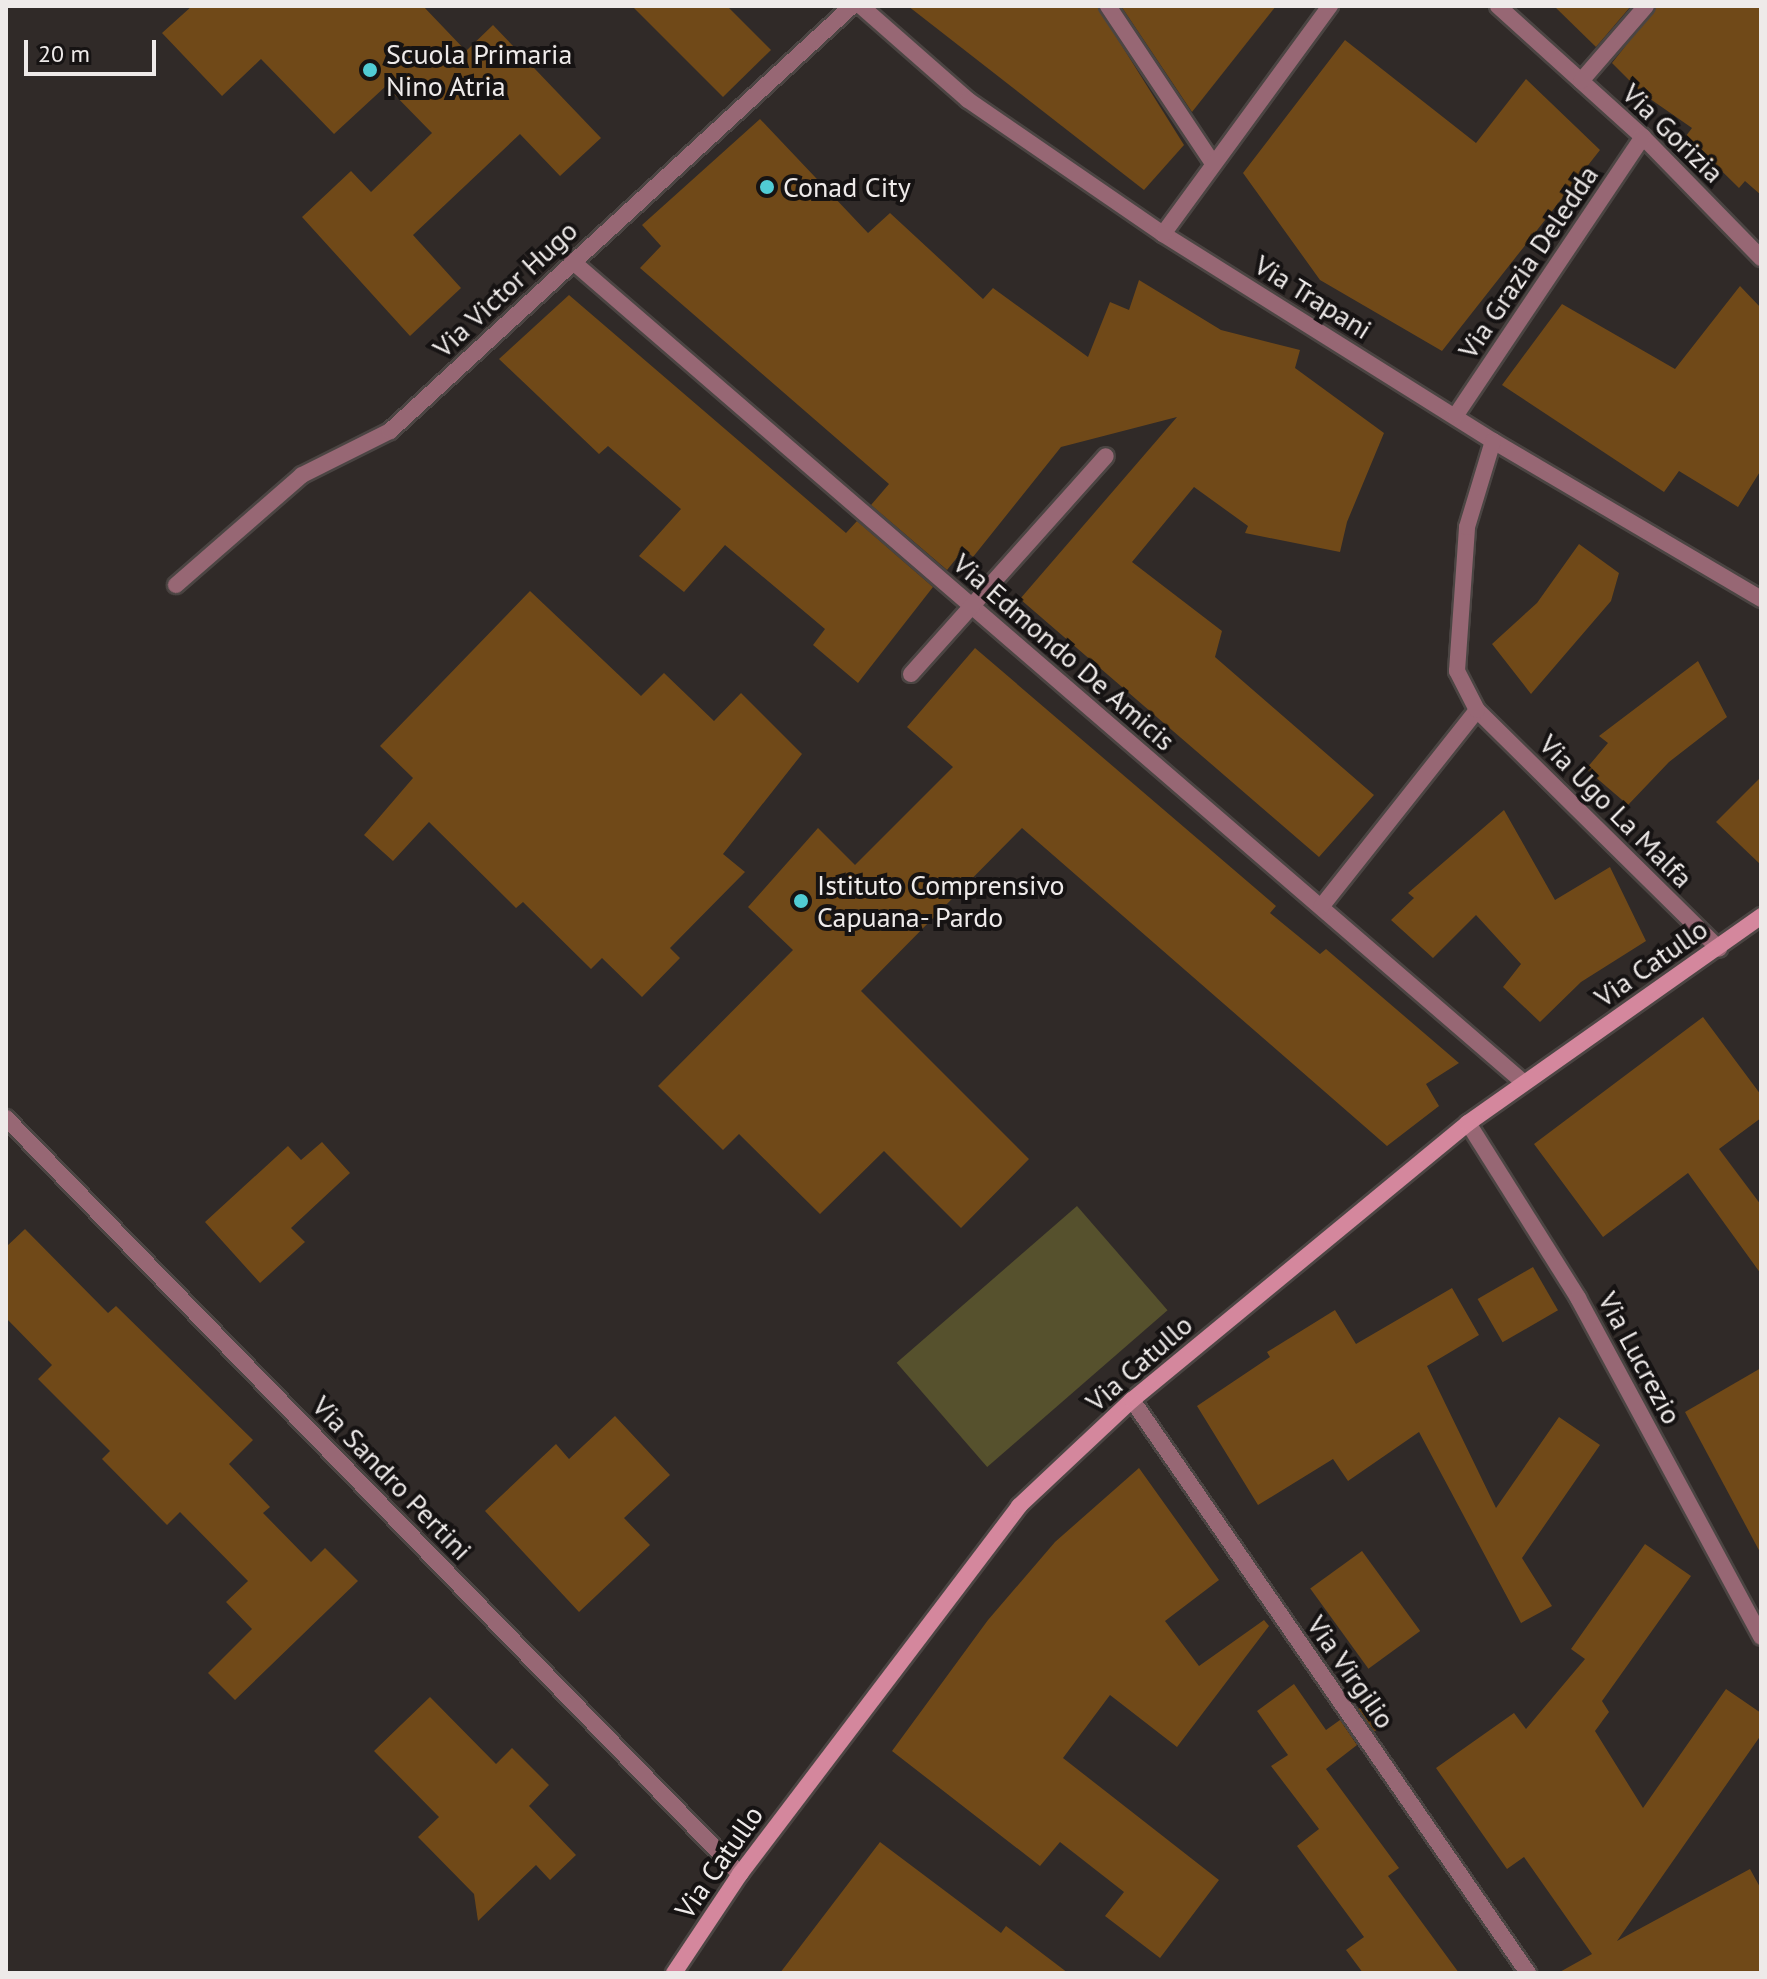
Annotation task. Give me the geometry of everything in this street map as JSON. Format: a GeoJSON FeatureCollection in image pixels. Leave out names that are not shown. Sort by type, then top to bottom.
{"type":"FeatureCollection","features":[{"type":"Feature","properties":{"kind":"street","name":"Via Victor Hugo"},"geometry":{"type":"LineString","coordinates":[[176,585],[302,475],[390,431],[852,6]]}},
{"type":"Feature","properties":{"kind":"street","name":"Via Trapani"},"geometry":{"type":"LineString","coordinates":[[861,6],[968,100],[1163,234],[1493,441],[1761,599]]}},
{"type":"Feature","properties":{"kind":"street"},"geometry":{"type":"LineString","coordinates":[[1108,6],[1212,162]]}},
{"type":"Feature","properties":{"kind":"street"},"geometry":{"type":"LineString","coordinates":[[1163,234],[1212,162],[1330,6]]}},
{"type":"Feature","properties":{"kind":"street","name":"Via Gorizia"},"geometry":{"type":"LineString","coordinates":[[1498,6],[1643,137],[1761,258]]}},
{"type":"Feature","properties":{"kind":"street","name":"Via Gorizia"},"geometry":{"type":"LineString","coordinates":[[1581,81],[1646,6]]}},
{"type":"Feature","properties":{"kind":"street","name":"Via Grazia Deledda"},"geometry":{"type":"LineString","coordinates":[[1456,415],[1643,137]]}},
{"type":"Feature","properties":{"kind":"street","name":"Via Edmondo De Amicis"},"geometry":{"type":"LineString","coordinates":[[572,261],[1523,1082]]}},
{"type":"Feature","properties":{"kind":"street","name":"Via Ugo La Malfa"},"geometry":{"type":"LineString","coordinates":[[1493,441],[1467,527],[1457,671],[1477,710],[1719,949]]}},
{"type":"Feature","properties":{"kind":"street"},"geometry":{"type":"LineString","coordinates":[[911,674],[1106,456]]}},
{"type":"Feature","properties":{"kind":"street"},"geometry":{"type":"LineString","coordinates":[[1321,907],[1477,710]]}},
{"type":"Feature","properties":{"kind":"street","name":"Via Catullo"},"geometry":{"type":"LineString","coordinates":[[674,1973],[740,1874],[1019,1506],[1132,1400],[1468,1123],[1719,949],[1761,916]]}},
{"type":"Feature","properties":{"kind":"street","name":"Via Sandro Pertini"},"geometry":{"type":"LineString","coordinates":[[6,1118],[740,1874]]}},
{"type":"Feature","properties":{"kind":"street","name":"Via Lucrezio"},"geometry":{"type":"LineString","coordinates":[[1468,1123],[1578,1298],[1759,1628]]}},
{"type":"Feature","properties":{"kind":"street","name":"Via Virgilio"},"geometry":{"type":"LineString","coordinates":[[1132,1400],[1528,1973]]}},
{"type":"Feature","properties":{"kind":"shaded area"},"geometry":{"type":"Polygon","coordinates":[[[1077,1206],[1168,1310],[987,1467],[897,1363],[1077,1206]]]}},
{"type":"Feature","properties":{"kind":"building"},"geometry":{"type":"Polygon","coordinates":[[[192,6],[423,6],[466,51],[493,25],[601,138],[560,176],[520,134],[413,235],[461,288],[410,336],[302,217],[351,171],[371,192],[432,133],[386,86],[334,134],[261,59],[222,96],[162,33],[192,6]]]}},
{"type":"Feature","properties":{"kind":"building"},"geometry":{"type":"Polygon","coordinates":[[[632,6],[727,6],[771,50],[723,97],[632,6]]]}},
{"type":"Feature","properties":{"kind":"building"},"geometry":{"type":"Polygon","coordinates":[[[908,6],[1097,6],[1184,145],[1144,190],[908,6]]]}},
{"type":"Feature","properties":{"kind":"building"},"geometry":{"type":"Polygon","coordinates":[[[1121,6],[1276,6],[1192,112],[1121,6]]]}},
{"type":"Feature","properties":{"kind":"building"},"geometry":{"type":"Polygon","coordinates":[[[1554,6],[1631,6],[1596,47],[1554,6]]]}},
{"type":"Feature","properties":{"kind":"building"},"geometry":{"type":"Polygon","coordinates":[[[1657,6],[1761,6],[1761,195],[1745,181],[1739,188],[1686,136],[1692,128],[1643,94],[1612,63],[1657,6]]]}},
{"type":"Feature","properties":{"kind":"building"},"geometry":{"type":"Polygon","coordinates":[[[1345,40],[1476,143],[1526,79],[1600,150],[1442,351],[1320,280],[1243,173],[1345,40]]]}},
{"type":"Feature","properties":{"kind":"building"},"geometry":{"type":"Polygon","coordinates":[[[760,119],[868,233],[890,213],[983,299],[993,288],[1088,357],[1110,302],[1129,310],[1139,280],[1221,330],[1300,350],[1295,368],[1384,433],[1347,522],[1340,552],[1245,533],[1248,526],[1194,487],[1132,562],[1222,631],[1215,657],[1374,795],[1319,857],[1020,599],[1177,417],[1061,447],[973,557],[964,549],[947,570],[871,505],[889,484],[640,268],[661,246],[642,225],[760,119]]]}},
{"type":"Feature","properties":{"kind":"building"},"geometry":{"type":"Polygon","coordinates":[[[1740,286],[1761,308],[1761,470],[1738,507],[1679,471],[1664,492],[1502,385],[1562,304],[1675,369],[1740,286]]]}},
{"type":"Feature","properties":{"kind":"building"},"geometry":{"type":"Polygon","coordinates":[[[569,295],[846,533],[857,521],[933,587],[858,683],[813,645],[825,629],[725,545],[684,592],[639,556],[681,509],[608,446],[599,454],[499,359],[569,295]]]}},
{"type":"Feature","properties":{"kind":"building"},"geometry":{"type":"Polygon","coordinates":[[[1579,544],[1619,573],[1611,601],[1531,694],[1492,644],[1537,603],[1579,544]]]}},
{"type":"Feature","properties":{"kind":"building"},"geometry":{"type":"Polygon","coordinates":[[[530,591],[641,696],[664,673],[714,721],[741,693],[802,754],[723,854],[745,872],[670,948],[680,958],[642,997],[602,958],[591,969],[523,902],[516,908],[429,822],[393,861],[364,835],[413,778],[380,746],[530,591]]]}},
{"type":"Feature","properties":{"kind":"building"},"geometry":{"type":"Polygon","coordinates":[[[975,648],[1276,906],[1270,913],[1320,954],[1326,949],[1459,1063],[1426,1084],[1439,1106],[1387,1146],[1022,828],[861,991],[1029,1159],[961,1228],[884,1151],[820,1214],[739,1134],[723,1150],[658,1086],[793,950],[748,907],[818,828],[855,865],[953,767],[907,727],[975,648]]]}},
{"type":"Feature","properties":{"kind":"building"},"geometry":{"type":"Polygon","coordinates":[[[1698,661],[1727,717],[1669,762],[1628,805],[1586,769],[1608,743],[1599,736],[1698,661]]]}},
{"type":"Feature","properties":{"kind":"building"},"geometry":{"type":"Polygon","coordinates":[[[1761,777],[1761,865],[1716,822],[1761,777]]]}},
{"type":"Feature","properties":{"kind":"building"},"geometry":{"type":"Polygon","coordinates":[[[1504,810],[1555,900],[1610,867],[1646,941],[1581,982],[1540,1022],[1503,987],[1521,964],[1476,915],[1433,958],[1391,920],[1414,898],[1408,893],[1504,810]]]}},
{"type":"Feature","properties":{"kind":"building"},"geometry":{"type":"Polygon","coordinates":[[[1703,1017],[1761,1095],[1761,1118],[1719,1149],[1761,1205],[1761,1274],[1688,1173],[1603,1237],[1534,1144],[1703,1017]]]}},
{"type":"Feature","properties":{"kind":"building"},"geometry":{"type":"Polygon","coordinates":[[[322,1142],[350,1173],[291,1228],[305,1242],[260,1283],[205,1222],[288,1146],[301,1160],[322,1142]]]}},
{"type":"Feature","properties":{"kind":"building"},"geometry":{"type":"Polygon","coordinates":[[[25,1229],[108,1313],[116,1306],[253,1440],[229,1464],[270,1507],[263,1513],[311,1562],[325,1548],[358,1581],[235,1700],[208,1673],[252,1629],[226,1602],[248,1581],[180,1512],[167,1525],[102,1459],[110,1451],[38,1379],[52,1365],[6,1318],[6,1247],[25,1229]]]}},
{"type":"Feature","properties":{"kind":"building"},"geometry":{"type":"Polygon","coordinates":[[[1533,1267],[1558,1310],[1503,1342],[1478,1299],[1533,1267]]]}},
{"type":"Feature","properties":{"kind":"building"},"geometry":{"type":"Polygon","coordinates":[[[1452,1288],[1479,1335],[1427,1366],[1496,1508],[1559,1417],[1600,1445],[1522,1558],[1552,1606],[1521,1623],[1419,1432],[1348,1481],[1333,1459],[1258,1505],[1197,1406],[1270,1357],[1267,1352],[1335,1310],[1356,1344],[1452,1288]]]}},
{"type":"Feature","properties":{"kind":"building"},"geometry":{"type":"Polygon","coordinates":[[[1761,1368],[1761,1554],[1685,1412],[1761,1368]]]}},
{"type":"Feature","properties":{"kind":"building"},"geometry":{"type":"Polygon","coordinates":[[[615,1416],[670,1475],[624,1518],[650,1545],[579,1612],[485,1511],[556,1444],[569,1459],[615,1416]]]}},
{"type":"Feature","properties":{"kind":"building"},"geometry":{"type":"Polygon","coordinates":[[[1139,1468],[1219,1580],[1165,1621],[1199,1666],[1264,1620],[1269,1626],[1177,1747],[1110,1695],[1063,1758],[1219,1880],[1160,1958],[1105,1916],[1124,1892],[1060,1842],[1040,1866],[892,1751],[988,1620],[1055,1542],[1139,1468]]]}},
{"type":"Feature","properties":{"kind":"building"},"geometry":{"type":"Polygon","coordinates":[[[1645,1544],[1691,1576],[1602,1701],[1609,1712],[1595,1731],[1643,1808],[1726,1689],[1761,1713],[1761,1735],[1617,1941],[1750,1869],[1761,1889],[1761,1973],[1558,1973],[1592,1954],[1524,1857],[1507,1869],[1436,1768],[1514,1713],[1526,1729],[1585,1659],[1571,1649],[1645,1544]]]}},
{"type":"Feature","properties":{"kind":"building"},"geometry":{"type":"Polygon","coordinates":[[[1362,1551],[1420,1631],[1368,1669],[1310,1589],[1362,1551]]]}},
{"type":"Feature","properties":{"kind":"building"},"geometry":{"type":"Polygon","coordinates":[[[1294,1684],[1326,1730],[1340,1720],[1357,1745],[1326,1769],[1399,1868],[1388,1876],[1459,1973],[1363,1973],[1346,1950],[1364,1937],[1297,1846],[1319,1829],[1271,1766],[1288,1755],[1257,1711],[1294,1684]]]}},
{"type":"Feature","properties":{"kind":"building"},"geometry":{"type":"Polygon","coordinates":[[[430,1697],[496,1764],[512,1748],[549,1785],[529,1806],[576,1855],[550,1880],[536,1865],[478,1921],[474,1894],[418,1837],[439,1817],[374,1751],[430,1697]]]}},
{"type":"Feature","properties":{"kind":"building"},"geometry":{"type":"Polygon","coordinates":[[[1369,1701],[1385,1724],[1374,1731],[1358,1708],[1369,1701]]]}},
{"type":"Feature","properties":{"kind":"building"},"geometry":{"type":"Polygon","coordinates":[[[880,1842],[1001,1933],[1006,1926],[1068,1973],[780,1973],[880,1842]]]}},
{"type":"Feature","properties":{"kind":"place","name":"Scuola Primaria Nino Atria"},"geometry":{"type":"Point","coordinates":[370,70]}},
{"type":"Feature","properties":{"kind":"place","name":"Conad City"},"geometry":{"type":"Point","coordinates":[767,187]}},
{"type":"Feature","properties":{"kind":"place","name":"Istituto Comprensivo Capuana- Pardo"},"geometry":{"type":"Point","coordinates":[801,901]}}]}
